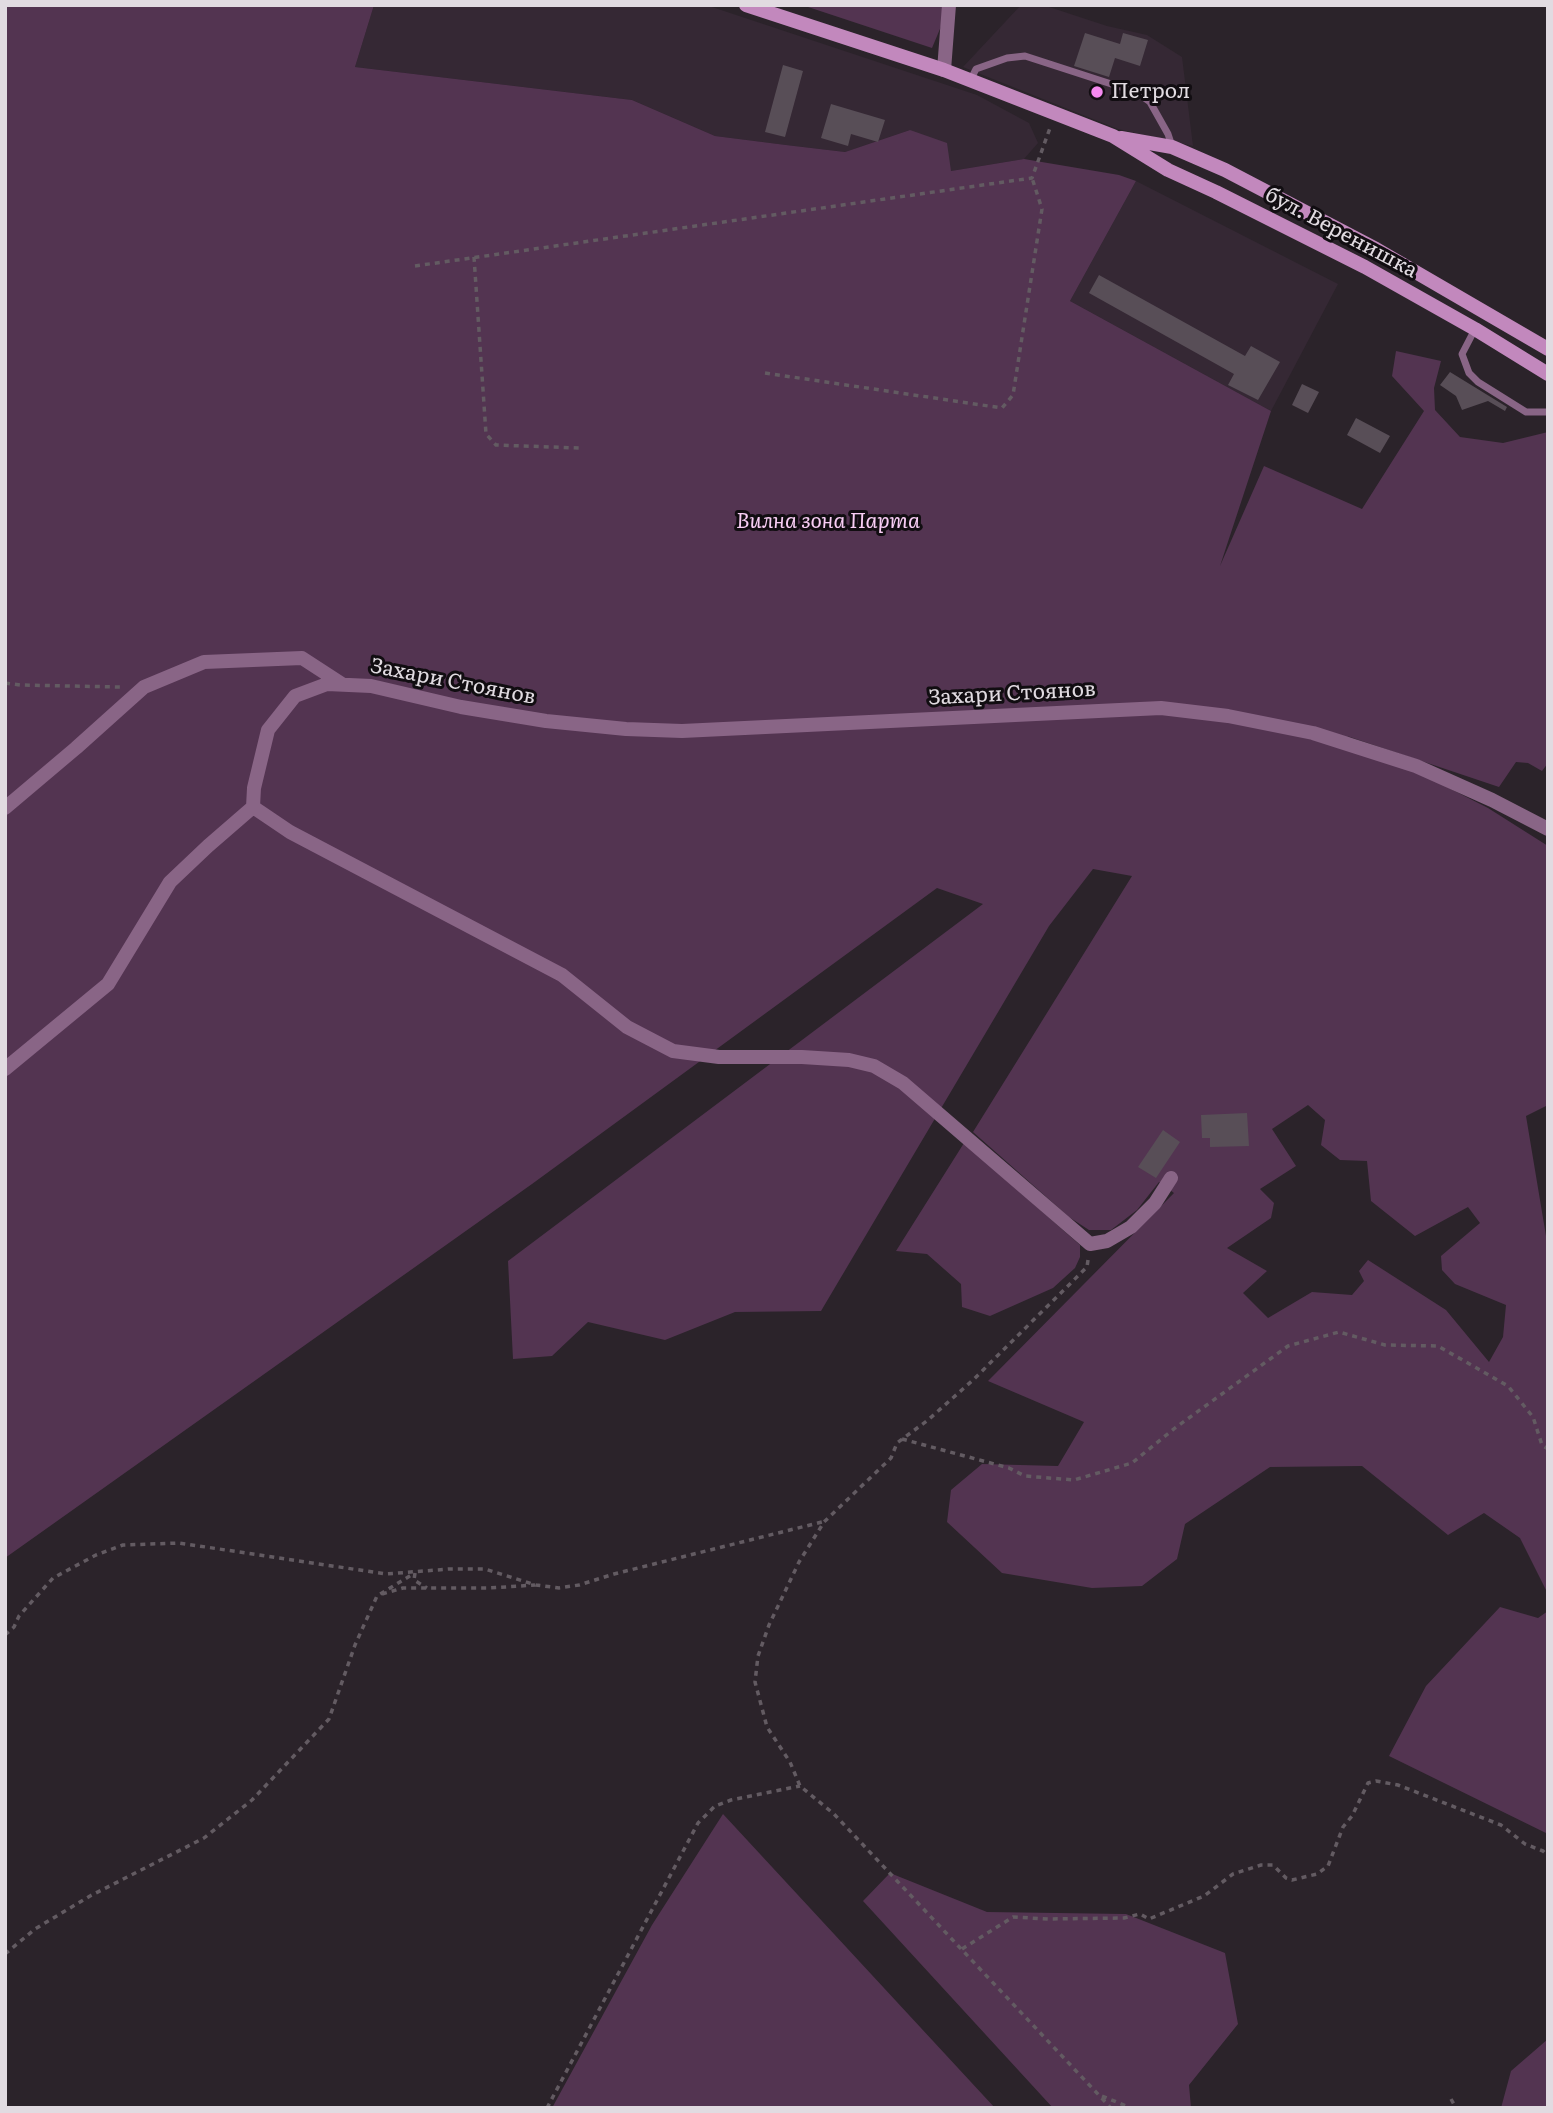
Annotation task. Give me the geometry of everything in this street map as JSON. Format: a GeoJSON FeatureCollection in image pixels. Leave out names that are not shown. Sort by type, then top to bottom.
{"type":"FeatureCollection","features":[{"type":"Feature","properties":{"kind":"main road","name":"бул. Веренишка"},"geometry":{"type":"LineString","coordinates":[[746,5],[944,70],[1113,136],[1168,170],[1365,267],[1548,374]]}},
{"type":"Feature","properties":{"kind":"main road","name":"бул. Веренишка"},"geometry":{"type":"LineString","coordinates":[[1113,136],[1172,147],[1225,170],[1376,249],[1548,349]]}},
{"type":"Feature","properties":{"kind":"main road"},"geometry":{"type":"LineString","coordinates":[[1365,267],[1376,249]]}},
{"type":"Feature","properties":{"kind":"street"},"geometry":{"type":"LineString","coordinates":[[944,70],[949,5]]}},
{"type":"Feature","properties":{"kind":"street"},"geometry":{"type":"LineString","coordinates":[[5,808],[144,687],[204,662],[302,659],[343,685]]}},
{"type":"Feature","properties":{"kind":"street","name":"Захари Стоянов"},"geometry":{"type":"LineString","coordinates":[[253,807],[254,788],[268,730],[295,696],[327,684],[371,686],[461,707],[546,721],[626,729],[682,731],[1149,709],[1228,716],[1313,733],[1416,766],[1548,829]]}},
{"type":"Feature","properties":{"kind":"street"},"geometry":{"type":"LineString","coordinates":[[5,1069],[108,984],[170,882],[253,807],[290,832],[562,975],[627,1027],[673,1051],[719,1057],[849,1060],[874,1066],[903,1083],[1090,1244],[1107,1241],[1131,1227],[1155,1203],[1171,1178]]}},
{"type":"Feature","properties":{"kind":"lane"},"geometry":{"type":"LineString","coordinates":[[970,81],[976,69],[1007,58],[1025,56],[1124,88],[1136,92],[1150,102],[1168,134],[1172,147]]}},
{"type":"Feature","properties":{"kind":"lane"},"geometry":{"type":"LineString","coordinates":[[1475,329],[1462,354],[1469,373],[1478,382],[1526,412],[1548,412]]}},
{"type":"Feature","properties":{"kind":"path"},"geometry":{"type":"LineString","coordinates":[[765,373],[1003,408],[1013,395],[1042,209],[1032,178],[1055,113]]}},
{"type":"Feature","properties":{"kind":"path"},"geometry":{"type":"LineString","coordinates":[[415,266],[1032,178]]}},
{"type":"Feature","properties":{"kind":"path"},"geometry":{"type":"LineString","coordinates":[[474,257],[485,434],[496,446],[579,448]]}},
{"type":"Feature","properties":{"kind":"path"},"geometry":{"type":"LineString","coordinates":[[5,682],[20,685],[144,687]]}},
{"type":"Feature","properties":{"kind":"path"},"geometry":{"type":"LineString","coordinates":[[1090,1244],[1087,1267],[973,1380],[897,1443],[891,1458],[824,1522],[799,1562],[769,1625],[758,1656],[755,1682],[767,1727],[790,1762],[800,1786],[834,1814],[1111,2108]]}},
{"type":"Feature","properties":{"kind":"path"},"geometry":{"type":"LineString","coordinates":[[902,1439],[1009,1468],[1025,1476],[1074,1480],[1132,1463],[1175,1428],[1288,1346],[1339,1332],[1385,1345],[1438,1346],[1508,1386],[1533,1417],[1542,1445],[1548,1449]]}},
{"type":"Feature","properties":{"kind":"path"},"geometry":{"type":"LineString","coordinates":[[5,1635],[14,1627],[27,1606],[54,1578],[96,1555],[122,1545],[179,1543],[386,1574],[449,1569],[485,1570],[537,1585],[559,1588],[824,1522]]}},
{"type":"Feature","properties":{"kind":"path"},"geometry":{"type":"LineString","coordinates":[[415,1573],[414,1580],[429,1589]]}},
{"type":"Feature","properties":{"kind":"path"},"geometry":{"type":"LineString","coordinates":[[5,1954],[35,1929],[90,1896],[204,1838],[252,1800],[329,1719],[355,1645],[377,1596],[415,1573]]}},
{"type":"Feature","properties":{"kind":"path"},"geometry":{"type":"LineString","coordinates":[[377,1596],[403,1588],[537,1585]]}},
{"type":"Feature","properties":{"kind":"path"},"geometry":{"type":"LineString","coordinates":[[962,1949],[1013,1917],[1124,1918],[1140,1914],[1149,1919],[1204,1896],[1233,1874],[1261,1865],[1273,1865],[1286,1878],[1292,1880],[1317,1874],[1328,1866],[1343,1827],[1352,1816],[1368,1783],[1376,1781],[1398,1786],[1500,1825],[1525,1844],[1543,1851],[1548,1856]]}},
{"type":"Feature","properties":{"kind":"path"},"geometry":{"type":"LineString","coordinates":[[547,2108],[698,1823],[715,1806],[731,1800],[800,1786]]}},
{"type":"Feature","properties":{"kind":"path"},"geometry":{"type":"LineString","coordinates":[[1100,2095],[1131,2108]]}},
{"type":"Feature","properties":{"kind":"path"},"geometry":{"type":"LineString","coordinates":[[1451,2099],[1456,2108]]}},
{"type":"Feature","properties":{"kind":"shaded area"},"geometry":{"type":"Polygon","coordinates":[[[374,5],[706,5],[977,95],[1029,123],[1038,143],[1024,159],[951,171],[910,130],[845,152],[715,136],[632,100],[355,67],[374,5]]]}},
{"type":"Feature","properties":{"kind":"shaded area"},"geometry":{"type":"Polygon","coordinates":[[[1021,5],[1043,5],[1107,26],[1147,35],[1182,57],[1193,146],[1118,129],[963,67],[1021,5]]]}},
{"type":"Feature","properties":{"kind":"shaded area"},"geometry":{"type":"Polygon","coordinates":[[[1136,181],[1338,284],[1271,411],[1070,301],[1136,181]]]}},
{"type":"Feature","properties":{"kind":"green space","name":"Вилна зона Парта"},"geometry":{"type":"Polygon","coordinates":[[[5,5],[374,5],[355,67],[632,100],[715,136],[845,152],[910,130],[947,143],[951,171],[1024,159],[1119,175],[1136,181],[1070,301],[1271,411],[1220,566],[1264,466],[1362,509],[1424,411],[1392,376],[1396,351],[1441,361],[1434,388],[1435,410],[1460,437],[1503,443],[1548,432],[1548,763],[1542,771],[1528,763],[1516,762],[1499,787],[1347,736],[1488,808],[1548,846],[1548,1105],[1526,1116],[1548,1248],[1548,1594],[1520,1538],[1484,1513],[1448,1535],[1362,1466],[1270,1467],[1185,1524],[1177,1559],[1142,1586],[1092,1588],[1002,1573],[947,1522],[951,1490],[982,1464],[1058,1466],[1084,1422],[988,1381],[1174,1193],[1159,1182],[1137,1210],[1111,1230],[1089,1230],[1069,1217],[973,1132],[1132,876],[1093,869],[1049,926],[821,1311],[735,1312],[665,1340],[588,1322],[552,1356],[513,1359],[508,1261],[983,904],[937,888],[532,1184],[5,1558],[5,5]],[[1308,1105],[1272,1129],[1296,1166],[1260,1189],[1274,1203],[1271,1218],[1227,1248],[1267,1271],[1243,1293],[1268,1318],[1312,1292],[1352,1295],[1364,1281],[1359,1271],[1368,1260],[1446,1310],[1489,1362],[1503,1337],[1506,1305],[1455,1284],[1442,1270],[1441,1256],[1480,1223],[1468,1207],[1415,1236],[1371,1201],[1367,1161],[1340,1160],[1321,1145],[1325,1120],[1308,1105]]]}},
{"type":"Feature","properties":{"kind":"green space"},"geometry":{"type":"Polygon","coordinates":[[[802,5],[950,5],[932,48],[802,5]]]}},
{"type":"Feature","properties":{"kind":"green space"},"geometry":{"type":"Polygon","coordinates":[[[964,1143],[1080,1245],[1080,1257],[1075,1268],[1053,1288],[990,1316],[962,1307],[961,1284],[927,1254],[896,1251],[964,1143]]]}},
{"type":"Feature","properties":{"kind":"green space"},"geometry":{"type":"Polygon","coordinates":[[[1500,1607],[1538,1618],[1548,1611],[1548,1834],[1389,1756],[1426,1686],[1500,1607]]]}},
{"type":"Feature","properties":{"kind":"green space"},"geometry":{"type":"Polygon","coordinates":[[[723,1814],[995,2108],[552,2108],[652,1925],[723,1814]]]}},
{"type":"Feature","properties":{"kind":"green space"},"geometry":{"type":"Polygon","coordinates":[[[890,1873],[987,1912],[1126,1914],[1225,1953],[1238,2024],[1189,2085],[1191,2108],[1053,2108],[863,1901],[890,1873]]]}},
{"type":"Feature","properties":{"kind":"green space"},"geometry":{"type":"Polygon","coordinates":[[[1548,2039],[1548,2108],[1501,2108],[1511,2071],[1548,2039]]]}},
{"type":"Feature","properties":{"kind":"building"},"geometry":{"type":"Polygon","coordinates":[[[1085,33],[1120,44],[1123,33],[1148,40],[1140,66],[1115,58],[1109,77],[1074,66],[1085,33]]]}},
{"type":"Feature","properties":{"kind":"building"},"geometry":{"type":"Polygon","coordinates":[[[783,65],[803,71],[785,137],[765,132],[783,65]]]}},
{"type":"Feature","properties":{"kind":"building"},"geometry":{"type":"Polygon","coordinates":[[[831,104],[885,120],[878,142],[851,134],[848,146],[821,138],[831,104]]]}},
{"type":"Feature","properties":{"kind":"building"},"geometry":{"type":"Polygon","coordinates":[[[1099,275],[1245,356],[1251,346],[1280,362],[1258,400],[1228,385],[1234,374],[1089,293],[1099,275]]]}},
{"type":"Feature","properties":{"kind":"building"},"geometry":{"type":"Polygon","coordinates":[[[1450,372],[1507,407],[1505,411],[1488,401],[1462,410],[1456,396],[1440,385],[1450,372]]]}},
{"type":"Feature","properties":{"kind":"building"},"geometry":{"type":"Polygon","coordinates":[[[1302,384],[1319,392],[1308,413],[1292,405],[1302,384]]]}},
{"type":"Feature","properties":{"kind":"building"},"geometry":{"type":"Polygon","coordinates":[[[1356,418],[1390,436],[1380,453],[1347,435],[1356,418]]]}},
{"type":"Feature","properties":{"kind":"building"},"geometry":{"type":"Polygon","coordinates":[[[1247,1113],[1249,1146],[1210,1147],[1210,1138],[1202,1138],[1201,1115],[1247,1113]]]}},
{"type":"Feature","properties":{"kind":"building"},"geometry":{"type":"Polygon","coordinates":[[[1163,1130],[1180,1142],[1156,1178],[1138,1167],[1163,1130]]]}},
{"type":"Feature","properties":{"kind":"place","name":"Петрол"},"geometry":{"type":"Point","coordinates":[1097,92]}}]}
